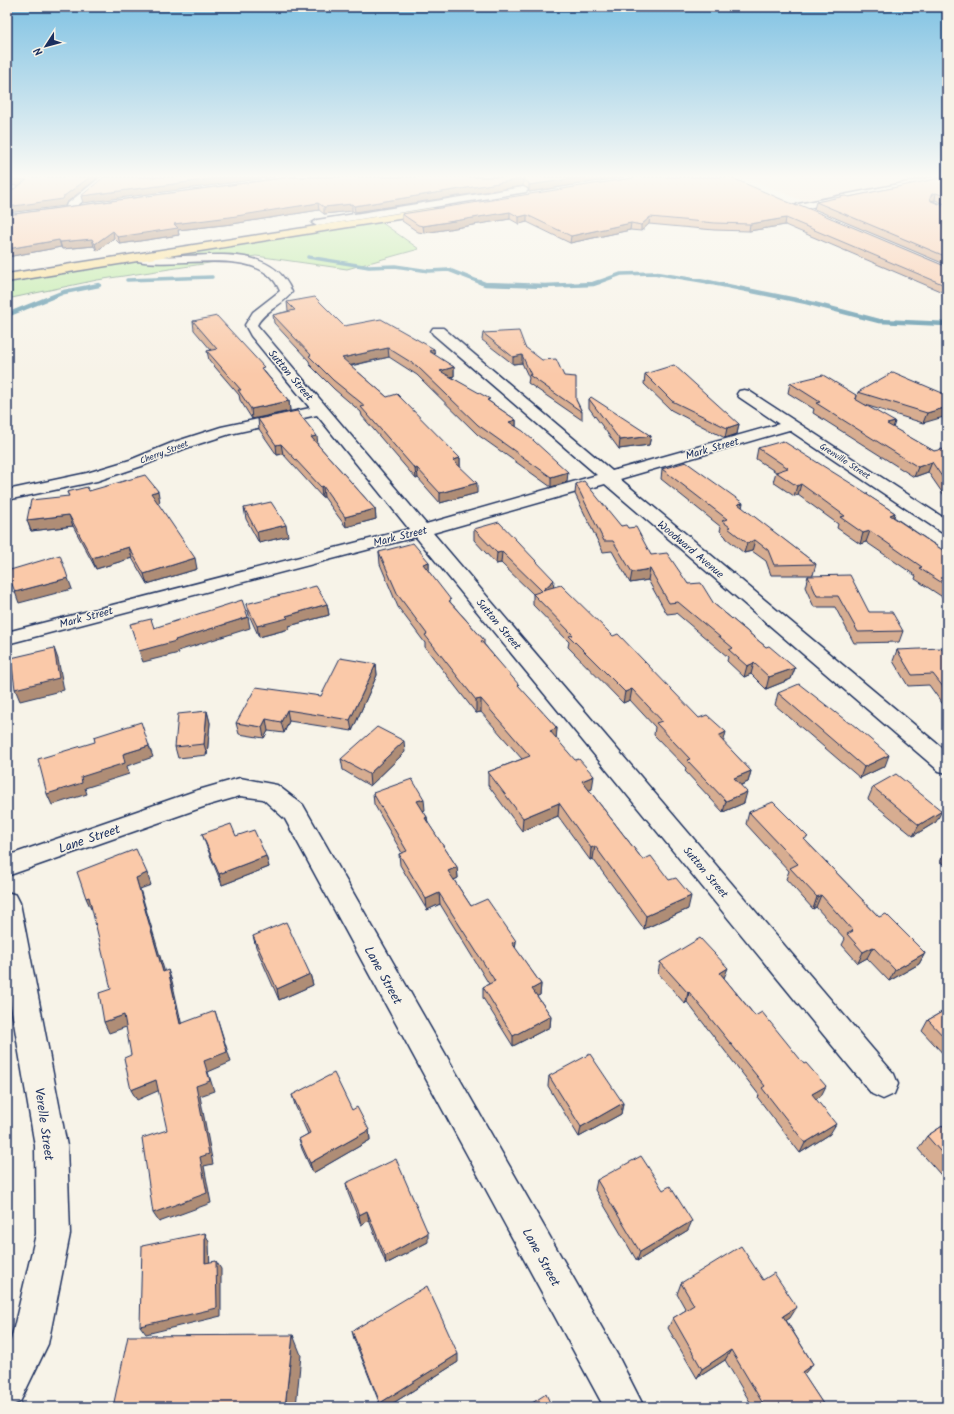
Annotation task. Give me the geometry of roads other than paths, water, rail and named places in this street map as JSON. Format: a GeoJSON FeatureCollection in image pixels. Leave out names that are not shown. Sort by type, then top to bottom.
{"type":"FeatureCollection","features":[{"type":"Feature","properties":{"kind":"highway"},"geometry":{"type":"LineString","coordinates":[[7,278],[233,243]]}},
{"type":"Feature","properties":{"kind":"street","name":"Sutton Street"},"geometry":{"type":"LineString","coordinates":[[137,258],[173,260],[229,259],[262,265],[282,282],[286,292],[281,298],[254,317],[251,325],[256,333],[883,1084]]}},
{"type":"Feature","properties":{"kind":"street","name":"Woodward Avenue"},"geometry":{"type":"LineString","coordinates":[[438,331],[631,498],[947,765]]}},
{"type":"Feature","properties":{"kind":"street","name":"Grenville Street"},"geometry":{"type":"LineString","coordinates":[[744,394],[947,528]]}},
{"type":"Feature","properties":{"kind":"street","name":"Cherry Street"},"geometry":{"type":"LineString","coordinates":[[7,495],[91,477],[136,463],[180,445],[226,430],[321,410]]}},
{"type":"Feature","properties":{"kind":"street","name":"Mark Street"},"geometry":{"type":"LineString","coordinates":[[7,638],[421,530],[791,425]]}},
{"type":"Feature","properties":{"kind":"street","name":"Lane Street"},"geometry":{"type":"LineString","coordinates":[[7,866],[204,797],[240,787],[269,791],[294,812],[605,1369],[624,1407]]}},
{"type":"Feature","properties":{"kind":"street","name":"Verelle Street"},"geometry":{"type":"LineString","coordinates":[[7,903],[51,1146],[53,1234],[29,1344],[7,1389]]}},
{"type":"Feature","properties":{"kind":"waterway"},"geometry":{"type":"LineString","coordinates":[[308,257],[369,267],[395,266],[429,271],[449,270],[482,283]]}},
{"type":"Feature","properties":{"kind":"waterway"},"geometry":{"type":"LineString","coordinates":[[596,283],[621,274],[654,273],[708,282]]}},
{"type":"Feature","properties":{"kind":"waterway"},"geometry":{"type":"LineString","coordinates":[[127,280],[212,277]]}},
{"type":"Feature","properties":{"kind":"waterway"},"geometry":{"type":"LineString","coordinates":[[480,282],[485,284],[545,286],[596,283]]}},
{"type":"Feature","properties":{"kind":"waterway"},"geometry":{"type":"LineString","coordinates":[[708,282],[714,283]]}},
{"type":"Feature","properties":{"kind":"waterway"},"geometry":{"type":"LineString","coordinates":[[708,282],[806,302],[879,321],[947,324]]}},
{"type":"Feature","properties":{"kind":"waterway"},"geometry":{"type":"LineString","coordinates":[[7,315],[64,292],[99,285]]}}]}
